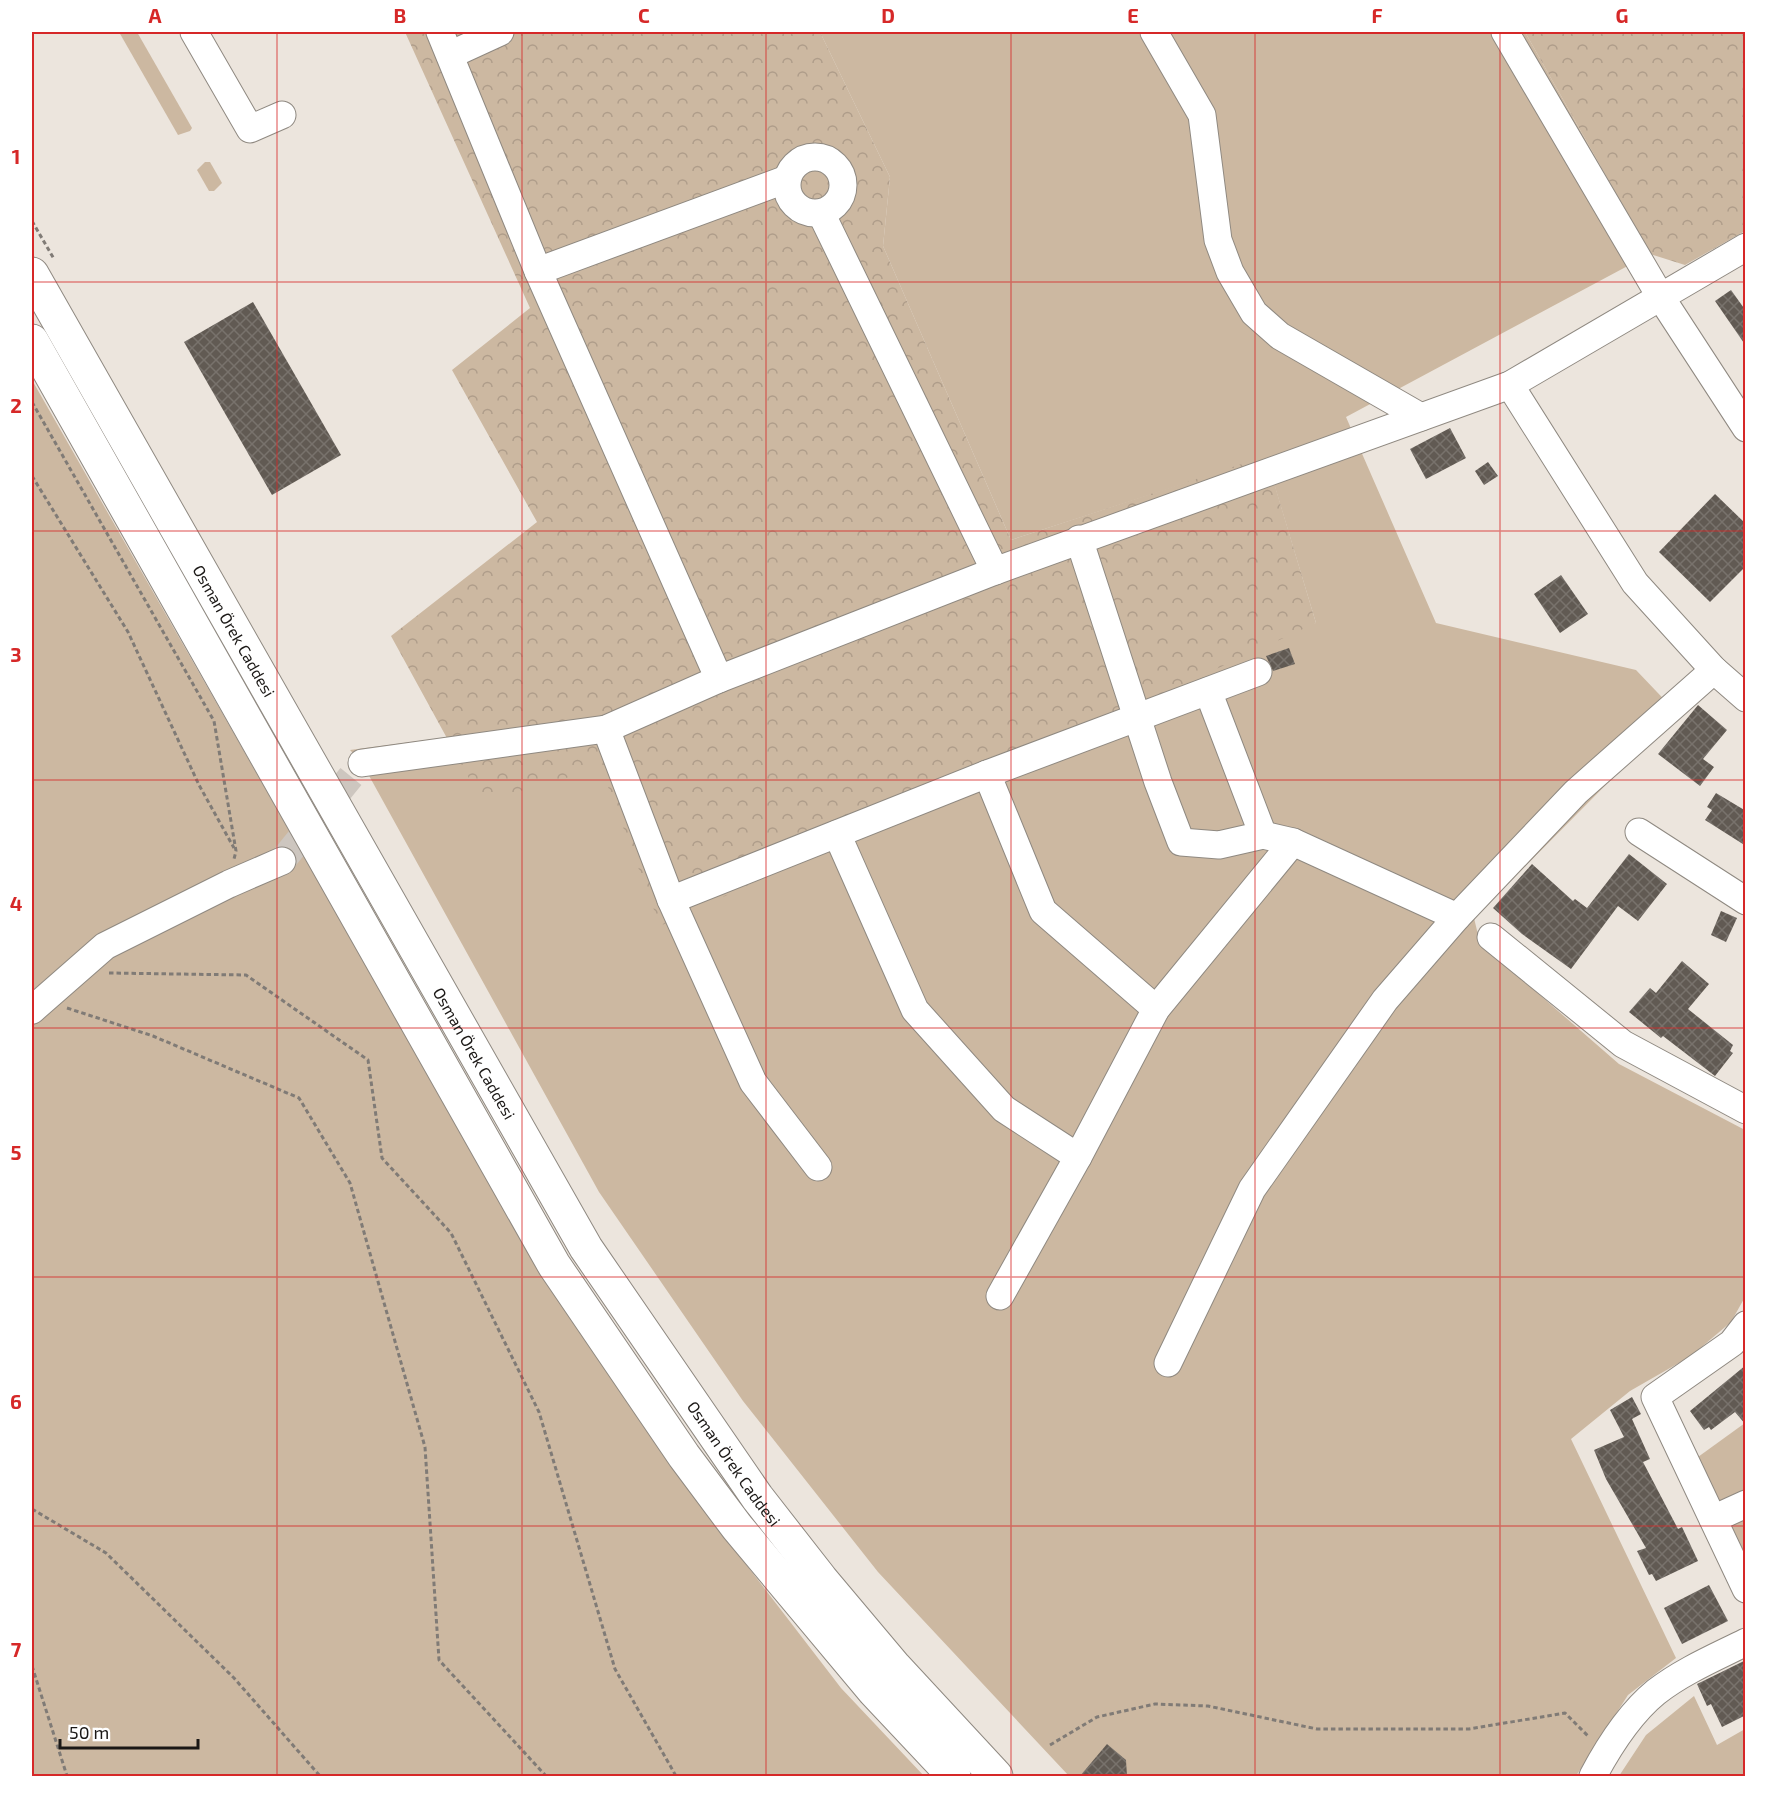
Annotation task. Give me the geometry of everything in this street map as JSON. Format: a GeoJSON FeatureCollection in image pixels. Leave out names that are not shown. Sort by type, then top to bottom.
{"type":"FeatureCollection","features":[{"type":"Feature","properties":{"kind":"main road","name":"Osman Örek Caddesi"},"geometry":{"type":"LineString","coordinates":[[45,270],[586,1248],[714,1437],[807,1561],[895,1667],[996,1776]]}},
{"type":"Feature","properties":{"kind":"main road","name":"Osman Örek Caddesi"},"geometry":{"type":"LineString","coordinates":[[32,341],[554,1264],[684,1456],[737,1527],[874,1691],[954,1776]]}},
{"type":"Feature","properties":{"kind":"street"},"geometry":{"type":"LineString","coordinates":[[194,32],[250,129],[282,115]]}},
{"type":"Feature","properties":{"kind":"street"},"geometry":{"type":"LineString","coordinates":[[500,32],[445,43],[538,271],[719,679]]}},
{"type":"Feature","properties":{"kind":"street"},"geometry":{"type":"LineString","coordinates":[[1154,32],[1202,115],[1218,240],[1230,272],[1254,313],[1280,336],[1421,417]]}},
{"type":"Feature","properties":{"kind":"street"},"geometry":{"type":"LineString","coordinates":[[1505,32],[1660,296],[1746,428]]}},
{"type":"Feature","properties":{"kind":"street"},"geometry":{"type":"LineString","coordinates":[[813,156],[831,161],[842,177],[843,186],[836,203],[820,213],[811,213],[795,205],[786,188],[787,179],[796,163],[813,156]]}},
{"type":"Feature","properties":{"kind":"street"},"geometry":{"type":"LineString","coordinates":[[538,271],[787,179]]}},
{"type":"Feature","properties":{"kind":"street"},"geometry":{"type":"LineString","coordinates":[[820,213],[995,571]]}},
{"type":"Feature","properties":{"kind":"street"},"geometry":{"type":"LineString","coordinates":[[362,763],[606,729],[719,679],[1079,539],[1510,385],[1746,247]]}},
{"type":"Feature","properties":{"kind":"street"},"geometry":{"type":"LineString","coordinates":[[1510,385],[1635,583],[1714,670],[1746,698]]}},
{"type":"Feature","properties":{"kind":"street"},"geometry":{"type":"LineString","coordinates":[[1079,539],[1158,782],[1181,842],[1219,845],[1263,835],[1293,842],[1457,917]]}},
{"type":"Feature","properties":{"kind":"street"},"geometry":{"type":"LineString","coordinates":[[1168,1363],[1252,1189],[1385,1000],[1457,917],[1576,792],[1714,670]]}},
{"type":"Feature","properties":{"kind":"street"},"geometry":{"type":"LineString","coordinates":[[671,900],[987,774],[1258,672]]}},
{"type":"Feature","properties":{"kind":"street"},"geometry":{"type":"LineString","coordinates":[[1208,692],[1263,835]]}},
{"type":"Feature","properties":{"kind":"street"},"geometry":{"type":"LineString","coordinates":[[606,729],[671,900],[753,1083],[818,1167]]}},
{"type":"Feature","properties":{"kind":"street"},"geometry":{"type":"LineString","coordinates":[[987,774],[1043,910],[1156,1009]]}},
{"type":"Feature","properties":{"kind":"street"},"geometry":{"type":"LineString","coordinates":[[1639,832],[1746,901]]}},
{"type":"Feature","properties":{"kind":"street"},"geometry":{"type":"LineString","coordinates":[[837,834],[915,1010],[1004,1109],[1078,1157]]}},
{"type":"Feature","properties":{"kind":"street"},"geometry":{"type":"LineString","coordinates":[[1000,1296],[1078,1157],[1156,1009],[1293,842]]}},
{"type":"Feature","properties":{"kind":"street"},"geometry":{"type":"LineString","coordinates":[[37,1005],[105,946],[229,884],[282,861]]}},
{"type":"Feature","properties":{"kind":"street"},"geometry":{"type":"LineString","coordinates":[[1491,937],[1623,1044],[1746,1110]]}},
{"type":"Feature","properties":{"kind":"street"},"geometry":{"type":"LineString","coordinates":[[1746,1325],[1732,1343],[1655,1397],[1746,1589]]}},
{"type":"Feature","properties":{"kind":"street"},"geometry":{"type":"LineString","coordinates":[[1713,1519],[1746,1504]]}},
{"type":"Feature","properties":{"kind":"street"},"geometry":{"type":"LineString","coordinates":[[1598,1767],[1612,1740],[1656,1692],[1697,1666],[1746,1642]]}},
{"type":"Feature","properties":{"kind":"path"},"geometry":{"type":"LineString","coordinates":[[32,221],[45,270]]}},
{"type":"Feature","properties":{"kind":"path"},"geometry":{"type":"LineString","coordinates":[[32,402],[214,722],[236,851],[229,884]]}},
{"type":"Feature","properties":{"kind":"path"},"geometry":{"type":"LineString","coordinates":[[32,476],[128,632],[200,785],[236,851]]}},
{"type":"Feature","properties":{"kind":"path"},"geometry":{"type":"LineString","coordinates":[[74,973],[246,975],[368,1060],[382,1158],[451,1233],[539,1412],[615,1669],[676,1776]]}},
{"type":"Feature","properties":{"kind":"path"},"geometry":{"type":"LineString","coordinates":[[37,1005],[153,1036],[299,1098],[350,1183],[425,1447],[439,1660],[546,1776]]}},
{"type":"Feature","properties":{"kind":"path"},"geometry":{"type":"LineString","coordinates":[[32,1509],[106,1553],[234,1678],[320,1776]]}},
{"type":"Feature","properties":{"kind":"path"},"geometry":{"type":"LineString","coordinates":[[32,1666],[68,1776]]}},
{"type":"Feature","properties":{"kind":"path"},"geometry":{"type":"LineString","coordinates":[[1050,1745],[1097,1717],[1155,1704],[1208,1706],[1317,1729],[1469,1729],[1565,1713],[1585,1732],[1598,1767]]}},
{"type":"Feature","properties":{"kind":"green space"},"geometry":{"type":"Polygon","coordinates":[[[119,32],[137,32],[192,128],[190,131],[178,135],[119,32]]]}},
{"type":"Feature","properties":{"kind":"green space"},"geometry":{"type":"Polygon","coordinates":[[[405,32],[820,32],[890,177],[883,246],[1011,540],[1266,456],[1316,623],[660,926],[601,768],[482,802],[391,636],[537,522],[452,370],[530,308],[405,32]]]}},
{"type":"Feature","properties":{"kind":"green space"},"geometry":{"type":"Polygon","coordinates":[[[820,32],[1525,32],[1650,254],[1346,417],[1436,623],[1636,670],[1677,713],[1474,918],[1480,943],[1619,1064],[1745,1130],[1745,1297],[1731,1322],[1691,1356],[1630,1391],[1571,1439],[1676,1658],[1628,1695],[1576,1776],[1069,1776],[878,1572],[743,1401],[599,1192],[362,763],[350,750],[1316,623],[1266,457],[1011,540],[883,246],[890,177],[820,32]]]}},
{"type":"Feature","properties":{"kind":"green space"},"geometry":{"type":"Polygon","coordinates":[[[1525,32],[1745,32],[1745,231],[1685,265],[1650,254],[1525,32]]]}},
{"type":"Feature","properties":{"kind":"green space"},"geometry":{"type":"Polygon","coordinates":[[[205,162],[210,162],[222,183],[214,191],[209,191],[197,170],[205,162]]]}},
{"type":"Feature","properties":{"kind":"green space"},"geometry":{"type":"Polygon","coordinates":[[[32,380],[301,851],[698,1502],[841,1688],[924,1776],[32,1776],[32,380]]]}},
{"type":"Feature","properties":{"kind":"green space"},"geometry":{"type":"Polygon","coordinates":[[[1745,1423],[1745,1554],[1698,1457],[1745,1423]]]}},
{"type":"Feature","properties":{"kind":"green space"},"geometry":{"type":"Polygon","coordinates":[[[1694,1696],[1717,1745],[1745,1729],[1745,1776],[1619,1776],[1646,1735],[1694,1696]]]}},
{"type":"Feature","properties":{"kind":"building"},"geometry":{"type":"Polygon","coordinates":[[[1731,290],[1746,311],[1746,346],[1715,301],[1731,290]]]}},
{"type":"Feature","properties":{"kind":"building"},"geometry":{"type":"Polygon","coordinates":[[[253,302],[341,455],[272,495],[184,342],[253,302]]]}},
{"type":"Feature","properties":{"kind":"building"},"geometry":{"type":"Polygon","coordinates":[[[1450,428],[1466,458],[1426,479],[1410,449],[1450,428]]]}},
{"type":"Feature","properties":{"kind":"building"},"geometry":{"type":"Polygon","coordinates":[[[1488,462],[1498,476],[1484,485],[1475,471],[1488,462]]]}},
{"type":"Feature","properties":{"kind":"building"},"geometry":{"type":"Polygon","coordinates":[[[1715,494],[1746,524],[1746,566],[1710,602],[1659,552],[1715,494]]]}},
{"type":"Feature","properties":{"kind":"building"},"geometry":{"type":"Polygon","coordinates":[[[1561,575],[1588,614],[1560,633],[1534,594],[1561,575]]]}},
{"type":"Feature","properties":{"kind":"building"},"geometry":{"type":"Polygon","coordinates":[[[1289,648],[1295,664],[1273,671],[1266,656],[1289,648]]]}},
{"type":"Feature","properties":{"kind":"building"},"geometry":{"type":"Polygon","coordinates":[[[1698,705],[1727,730],[1703,759],[1714,767],[1700,786],[1658,754],[1698,705]]]}},
{"type":"Feature","properties":{"kind":"building"},"geometry":{"type":"Polygon","coordinates":[[[1716,793],[1746,811],[1746,846],[1705,820],[1712,810],[1707,807],[1716,793]]]}},
{"type":"Feature","properties":{"kind":"building"},"geometry":{"type":"Polygon","coordinates":[[[1629,854],[1667,884],[1638,921],[1618,906],[1571,969],[1522,934],[1493,908],[1532,864],[1573,901],[1575,899],[1587,908],[1629,854]]]}},
{"type":"Feature","properties":{"kind":"building"},"geometry":{"type":"Polygon","coordinates":[[[1721,911],[1737,918],[1726,942],[1711,935],[1721,911]]]}},
{"type":"Feature","properties":{"kind":"building"},"geometry":{"type":"Polygon","coordinates":[[[1682,961],[1709,984],[1688,1009],[1733,1045],[1730,1051],[1733,1053],[1715,1076],[1629,1012],[1650,988],[1656,993],[1682,961]]]}},
{"type":"Feature","properties":{"kind":"building"},"geometry":{"type":"Polygon","coordinates":[[[1746,1365],[1746,1425],[1735,1412],[1711,1430],[1709,1427],[1704,1430],[1690,1411],[1746,1365]]]}},
{"type":"Feature","properties":{"kind":"building"},"geometry":{"type":"Polygon","coordinates":[[[1632,1397],[1641,1414],[1632,1419],[1650,1459],[1643,1462],[1678,1529],[1682,1527],[1698,1561],[1656,1581],[1652,1574],[1649,1575],[1637,1551],[1646,1548],[1606,1479],[1594,1450],[1624,1437],[1610,1410],[1632,1397]]]}},
{"type":"Feature","properties":{"kind":"building"},"geometry":{"type":"Polygon","coordinates":[[[1709,1585],[1728,1621],[1682,1644],[1664,1608],[1709,1585]]]}},
{"type":"Feature","properties":{"kind":"building"},"geometry":{"type":"Polygon","coordinates":[[[1746,1660],[1746,1715],[1722,1727],[1711,1704],[1707,1706],[1697,1684],[1746,1660]]]}},
{"type":"Feature","properties":{"kind":"building"},"geometry":{"type":"Polygon","coordinates":[[[1107,1744],[1126,1760],[1127,1776],[1080,1776],[1107,1744]]]}},
{"type":"Feature","properties":{"kind":"tunnel"},"geometry":{"type":"LineString","coordinates":[[282,861],[362,763]]}}]}
